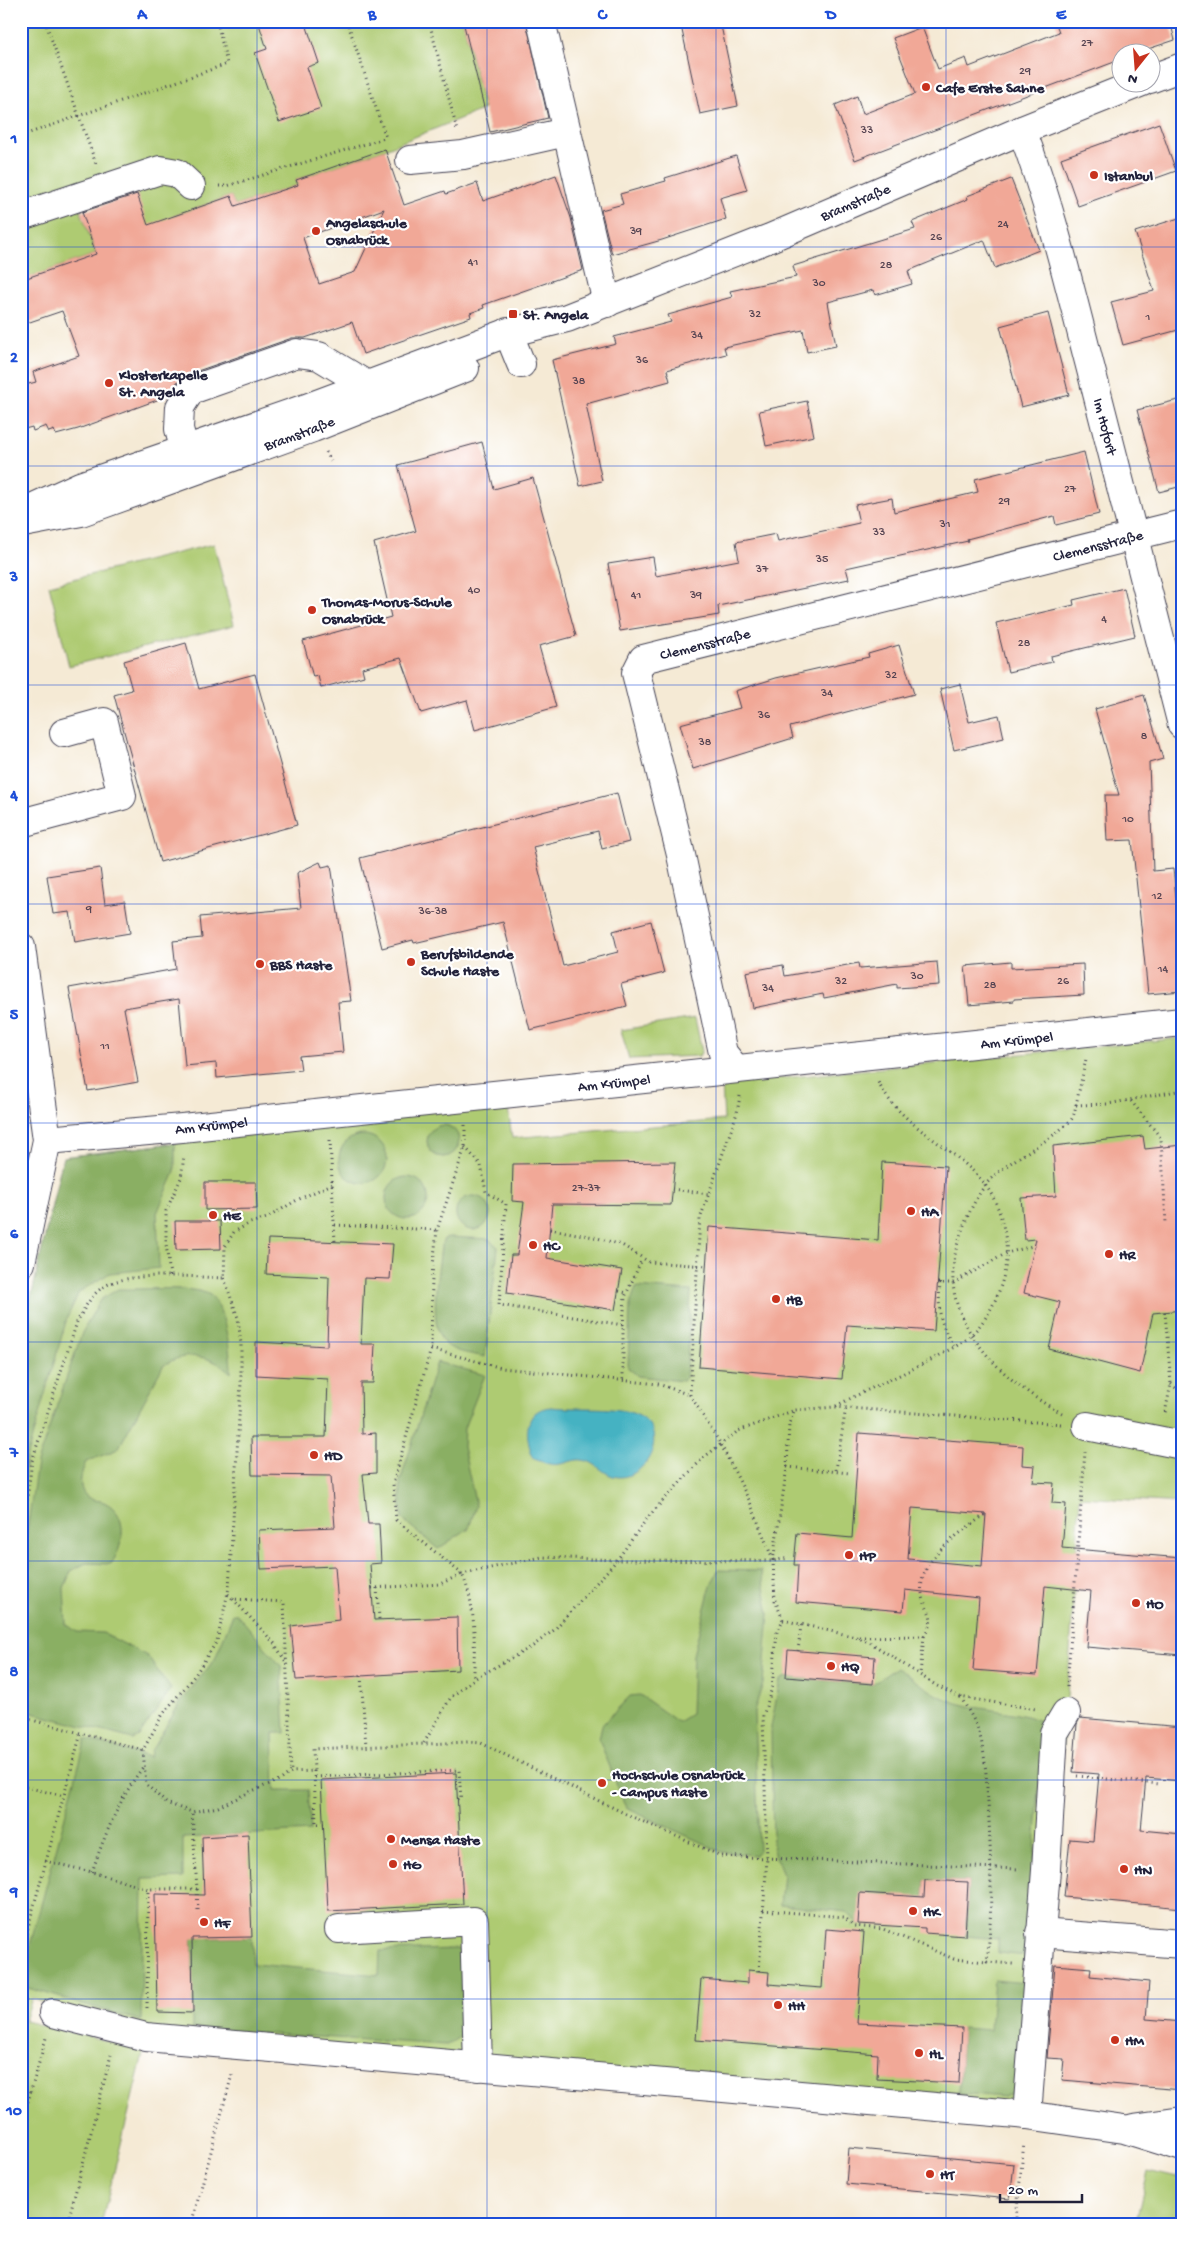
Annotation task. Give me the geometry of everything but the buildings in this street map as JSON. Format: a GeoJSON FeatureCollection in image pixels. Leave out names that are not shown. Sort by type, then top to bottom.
{"type":"FeatureCollection","features":[{"type":"Feature","properties":{"kind":"street"},"geometry":{"type":"LineString","coordinates":[[541,21],[607,302]]}},
{"type":"Feature","properties":{"kind":"street"},"geometry":{"type":"LineString","coordinates":[[1160,75],[1182,67]]}},
{"type":"Feature","properties":{"kind":"street","name":"Bramstraße"},"geometry":{"type":"LineString","coordinates":[[21,513],[80,486],[313,428],[515,348],[567,318],[770,238],[1022,130],[1117,92]]}},
{"type":"Feature","properties":{"kind":"street","name":"Im Hofort"},"geometry":{"type":"LineString","coordinates":[[1022,130],[1036,167],[1072,298],[1135,536],[1182,725]]}},
{"type":"Feature","properties":{"kind":"street"},"geometry":{"type":"LineString","coordinates":[[410,160],[463,155],[566,132]]}},
{"type":"Feature","properties":{"kind":"street"},"geometry":{"type":"LineString","coordinates":[[21,216],[160,170],[177,174],[190,186]]}},
{"type":"Feature","properties":{"kind":"street","name":"Bramstraße"},"geometry":{"type":"LineString","coordinates":[[21,523],[81,512],[187,460],[367,385],[515,348]]}},
{"type":"Feature","properties":{"kind":"street"},"geometry":{"type":"LineString","coordinates":[[187,460],[180,429],[180,407],[191,390],[297,354],[319,356],[367,385]]}},
{"type":"Feature","properties":{"kind":"street","name":"Clemensstraße"},"geometry":{"type":"LineString","coordinates":[[736,1069],[723,1052],[681,855],[636,673],[643,658],[1182,524]]}},
{"type":"Feature","properties":{"kind":"street"},"geometry":{"type":"LineString","coordinates":[[21,823],[122,796],[104,722],[64,733]]}},
{"type":"Feature","properties":{"kind":"street"},"geometry":{"type":"LineString","coordinates":[[21,948],[24,998],[47,1140],[21,1263]]}},
{"type":"Feature","properties":{"kind":"street","name":"Am Krümpel"},"geometry":{"type":"LineString","coordinates":[[47,1140],[164,1130],[1182,1022]]}},
{"type":"Feature","properties":{"kind":"street"},"geometry":{"type":"LineString","coordinates":[[1088,1426],[1171,1443]]}},
{"type":"Feature","properties":{"kind":"street"},"geometry":{"type":"LineString","coordinates":[[1027,2115],[1046,1870],[1054,1733],[1066,1714]]}},
{"type":"Feature","properties":{"kind":"street"},"geometry":{"type":"LineString","coordinates":[[338,1929],[474,1922],[478,2067]]}},
{"type":"Feature","properties":{"kind":"street"},"geometry":{"type":"LineString","coordinates":[[1040,1933],[1182,1944]]}},
{"type":"Feature","properties":{"kind":"street"},"geometry":{"type":"LineString","coordinates":[[53,2013],[146,2038],[1027,2115],[1124,2129],[1182,2147]]}},
{"type":"Feature","properties":{"kind":"street"},"geometry":{"type":"LineString","coordinates":[[1124,2129],[1182,2121]]}},
{"type":"Feature","properties":{"kind":"path"},"geometry":{"type":"LineString","coordinates":[[45,21],[104,188]]}},
{"type":"Feature","properties":{"kind":"path"},"geometry":{"type":"LineString","coordinates":[[21,136],[227,64],[217,21]]}},
{"type":"Feature","properties":{"kind":"path"},"geometry":{"type":"LineString","coordinates":[[347,21],[385,138],[410,160]]}},
{"type":"Feature","properties":{"kind":"path"},"geometry":{"type":"LineString","coordinates":[[429,21],[463,155]]}},
{"type":"Feature","properties":{"kind":"path"},"geometry":{"type":"LineString","coordinates":[[190,186],[227,186],[385,138]]}},
{"type":"Feature","properties":{"kind":"path"},"geometry":{"type":"LineString","coordinates":[[1088,1426],[1024,1390],[989,1357],[962,1314],[953,1282],[953,1269],[960,1235],[968,1214],[986,1184],[1011,1162],[1049,1139],[1071,1120],[1093,1031]]}},
{"type":"Feature","properties":{"kind":"path"},"geometry":{"type":"LineString","coordinates":[[835,1407],[866,1390],[920,1366],[973,1334],[990,1310],[1002,1283],[1007,1253],[1005,1232],[998,1208],[986,1184],[961,1160],[901,1113],[883,1092],[872,1069],[871,1056]]}},
{"type":"Feature","properties":{"kind":"path"},"geometry":{"type":"LineString","coordinates":[[736,1069],[742,1088],[738,1105],[700,1219],[690,1395],[720,1443],[750,1502],[774,1561]]}},
{"type":"Feature","properties":{"kind":"path"},"geometry":{"type":"LineString","coordinates":[[1076,1105],[1131,1101],[1182,1090]]}},
{"type":"Feature","properties":{"kind":"path"},"geometry":{"type":"LineString","coordinates":[[465,1097],[465,1147],[437,1230],[432,1275],[431,1349],[393,1484],[396,1520],[462,1574],[469,1589],[474,1611],[474,1679]]}},
{"type":"Feature","properties":{"kind":"path"},"geometry":{"type":"LineString","coordinates":[[1131,1101],[1161,1138],[1166,1223]]}},
{"type":"Feature","properties":{"kind":"path"},"geometry":{"type":"LineString","coordinates":[[328,1112],[335,1242]]}},
{"type":"Feature","properties":{"kind":"path"},"geometry":{"type":"LineString","coordinates":[[465,1147],[481,1165],[486,1192],[506,1204],[499,1305],[623,1325]]}},
{"type":"Feature","properties":{"kind":"path"},"geometry":{"type":"LineString","coordinates":[[170,1276],[166,1244],[166,1211],[178,1188],[184,1163]]}},
{"type":"Feature","properties":{"kind":"path"},"geometry":{"type":"LineString","coordinates":[[314,1771],[291,1772],[282,1779],[252,1790],[218,1807],[192,1812],[166,1803],[146,1784],[143,1750],[163,1714],[195,1676],[217,1641],[228,1594],[240,1393],[241,1344],[238,1318],[224,1278],[225,1246],[234,1232],[250,1223],[267,1218],[297,1200],[332,1184]]}},
{"type":"Feature","properties":{"kind":"path"},"geometry":{"type":"LineString","coordinates":[[672,1189],[708,1194]]}},
{"type":"Feature","properties":{"kind":"path"},"geometry":{"type":"LineString","coordinates":[[335,1225],[437,1230]]}},
{"type":"Feature","properties":{"kind":"path"},"geometry":{"type":"LineString","coordinates":[[550,1229],[594,1237],[622,1245],[642,1259],[659,1264],[706,1266]]}},
{"type":"Feature","properties":{"kind":"path"},"geometry":{"type":"LineString","coordinates":[[954,1347],[943,1330],[939,1315],[939,1283],[953,1282],[1007,1253],[1036,1246]]}},
{"type":"Feature","properties":{"kind":"path"},"geometry":{"type":"LineString","coordinates":[[623,1380],[623,1314],[627,1292],[642,1259]]}},
{"type":"Feature","properties":{"kind":"path"},"geometry":{"type":"LineString","coordinates":[[502,1272],[509,1274]]}},
{"type":"Feature","properties":{"kind":"path"},"geometry":{"type":"LineString","coordinates":[[21,1545],[32,1461],[77,1322],[88,1301],[104,1286],[114,1282],[170,1276],[224,1278]]}},
{"type":"Feature","properties":{"kind":"path"},"geometry":{"type":"LineString","coordinates":[[618,1291],[627,1292]]}},
{"type":"Feature","properties":{"kind":"path"},"geometry":{"type":"LineString","coordinates":[[1165,1312],[1171,1384],[1171,1443]]}},
{"type":"Feature","properties":{"kind":"path"},"geometry":{"type":"LineString","coordinates":[[431,1349],[502,1368],[658,1384],[690,1395]]}},
{"type":"Feature","properties":{"kind":"path"},"geometry":{"type":"LineString","coordinates":[[1171,1384],[1182,1393]]}},
{"type":"Feature","properties":{"kind":"path"},"geometry":{"type":"LineString","coordinates":[[424,1743],[452,1697],[474,1679],[533,1646],[554,1630],[617,1560],[648,1517],[703,1458],[738,1431],[795,1410],[835,1407],[1088,1426]]}},
{"type":"Feature","properties":{"kind":"path"},"geometry":{"type":"LineString","coordinates":[[836,1470],[846,1407]]}},
{"type":"Feature","properties":{"kind":"path"},"geometry":{"type":"LineString","coordinates":[[759,1971],[767,1858],[763,1716],[772,1688],[777,1632],[783,1620],[775,1600],[774,1561],[787,1467],[789,1424],[795,1410]]}},
{"type":"Feature","properties":{"kind":"path"},"geometry":{"type":"LineString","coordinates":[[783,1620],[856,1637],[871,1643],[937,1686],[960,1696],[1066,1714],[1080,1497],[1088,1426]]}},
{"type":"Feature","properties":{"kind":"path"},"geometry":{"type":"LineString","coordinates":[[787,1467],[836,1470],[850,1473]]}},
{"type":"Feature","properties":{"kind":"path"},"geometry":{"type":"LineString","coordinates":[[920,1674],[924,1636],[931,1624],[931,1612],[922,1597],[922,1587],[930,1563],[949,1541],[986,1514]]}},
{"type":"Feature","properties":{"kind":"path"},"geometry":{"type":"LineString","coordinates":[[372,1588],[440,1584],[462,1574],[542,1557],[617,1560],[774,1561],[789,1558]]}},
{"type":"Feature","properties":{"kind":"path"},"geometry":{"type":"LineString","coordinates":[[377,1588],[379,1619]]}},
{"type":"Feature","properties":{"kind":"path"},"geometry":{"type":"LineString","coordinates":[[228,1594],[274,1643],[286,1662]]}},
{"type":"Feature","properties":{"kind":"path"},"geometry":{"type":"LineString","coordinates":[[233,1599],[284,1602],[291,1772]]}},
{"type":"Feature","properties":{"kind":"path"},"geometry":{"type":"LineString","coordinates":[[798,1651],[801,1624]]}},
{"type":"Feature","properties":{"kind":"path"},"geometry":{"type":"LineString","coordinates":[[856,1637],[924,1636]]}},
{"type":"Feature","properties":{"kind":"path"},"geometry":{"type":"LineString","coordinates":[[361,1676],[366,1746]]}},
{"type":"Feature","properties":{"kind":"path"},"geometry":{"type":"LineString","coordinates":[[960,1696],[977,1727],[983,1752],[992,1868],[991,1929],[987,1962]]}},
{"type":"Feature","properties":{"kind":"path"},"geometry":{"type":"LineString","coordinates":[[21,1717],[143,1750]]}},
{"type":"Feature","properties":{"kind":"path"},"geometry":{"type":"LineString","coordinates":[[21,1953],[81,1733]]}},
{"type":"Feature","properties":{"kind":"path"},"geometry":{"type":"LineString","coordinates":[[324,1824],[316,1824],[313,1749],[424,1743],[481,1743],[626,1814],[721,1856],[1046,1870]]}},
{"type":"Feature","properties":{"kind":"path"},"geometry":{"type":"LineString","coordinates":[[92,1872],[112,1818],[125,1792],[143,1767]]}},
{"type":"Feature","properties":{"kind":"path"},"geometry":{"type":"LineString","coordinates":[[314,1777],[459,1770],[461,1798],[457,1798]]}},
{"type":"Feature","properties":{"kind":"path"},"geometry":{"type":"LineString","coordinates":[[1052,1774],[1159,1784]]}},
{"type":"Feature","properties":{"kind":"path"},"geometry":{"type":"LineString","coordinates":[[21,1786],[64,1796]]}},
{"type":"Feature","properties":{"kind":"path"},"geometry":{"type":"LineString","coordinates":[[192,1812],[198,1910]]}},
{"type":"Feature","properties":{"kind":"path"},"geometry":{"type":"LineString","coordinates":[[45,1861],[92,1872],[148,1889],[197,1889]]}},
{"type":"Feature","properties":{"kind":"path"},"geometry":{"type":"LineString","coordinates":[[146,2038],[148,1889]]}},
{"type":"Feature","properties":{"kind":"path"},"geometry":{"type":"LineString","coordinates":[[763,1910],[844,1917],[854,1926],[882,1929],[954,1959],[1038,1966]]}},
{"type":"Feature","properties":{"kind":"path"},"geometry":{"type":"LineString","coordinates":[[21,1927],[28,1928]]}},
{"type":"Feature","properties":{"kind":"path"},"geometry":{"type":"LineString","coordinates":[[21,2126],[53,2013]]}},
{"type":"Feature","properties":{"kind":"path"},"geometry":{"type":"LineString","coordinates":[[67,2225],[118,2030]]}},
{"type":"Feature","properties":{"kind":"path"},"geometry":{"type":"LineString","coordinates":[[191,2225],[239,2047]]}},
{"type":"Feature","properties":{"kind":"path"},"geometry":{"type":"LineString","coordinates":[[972,2225],[1016,2218],[1027,2115]]}},
{"type":"Feature","properties":{"kind":"green space"},"geometry":{"type":"Polygon","coordinates":[[[21,21],[463,21],[484,109],[385,149],[296,180],[298,185],[235,206],[231,196],[174,216],[177,227],[151,236],[134,187],[79,206],[96,254],[21,280],[21,21]]]}},
{"type":"Feature","properties":{"kind":"green space"},"geometry":{"type":"Polygon","coordinates":[[[214,544],[234,625],[69,666],[49,585],[214,544]]]}},
{"type":"Feature","properties":{"kind":"green space"},"geometry":{"type":"Polygon","coordinates":[[[695,1018],[702,1051],[699,1056],[629,1059],[621,1030],[695,1018]]]}},
{"type":"Feature","properties":{"kind":"green space","name":"Hochschule Osnabrück - Campus Haste"},"geometry":{"type":"Polygon","coordinates":[[[1182,1038],[1182,1503],[1080,1497],[1066,1713],[1026,2111],[155,2033],[54,2008],[32,1998],[25,2021],[144,2050],[101,2225],[21,2225],[21,1342],[63,1157],[507,1101],[512,1138],[724,1120],[722,1084],[1182,1038]]]}},
{"type":"Feature","properties":{"kind":"green space"},"geometry":{"type":"Polygon","coordinates":[[[443,1125],[449,1126],[454,1130],[458,1135],[458,1147],[454,1152],[449,1156],[443,1157],[437,1156],[432,1152],[428,1147],[427,1141],[428,1135],[432,1130],[437,1126],[443,1125]]]}},
{"type":"Feature","properties":{"kind":"green space"},"geometry":{"type":"Polygon","coordinates":[[[363,1135],[372,1137],[380,1142],[385,1150],[387,1159],[385,1168],[380,1176],[372,1181],[363,1183],[354,1181],[346,1176],[341,1168],[339,1159],[341,1150],[346,1142],[354,1137],[363,1135]]]}},
{"type":"Feature","properties":{"kind":"green space"},"geometry":{"type":"Polygon","coordinates":[[[175,1143],[175,1172],[157,1213],[159,1268],[110,1273],[79,1292],[67,1318],[26,1459],[21,1500],[21,1342],[63,1157],[175,1143]]]}},
{"type":"Feature","properties":{"kind":"green space"},"geometry":{"type":"Polygon","coordinates":[[[411,1177],[419,1180],[425,1186],[428,1198],[425,1210],[419,1216],[403,1219],[395,1216],[389,1210],[386,1194],[389,1186],[395,1180],[411,1177]]]}},
{"type":"Feature","properties":{"kind":"green space"},"geometry":{"type":"Polygon","coordinates":[[[473,1196],[485,1201],[490,1213],[485,1225],[473,1230],[461,1225],[456,1213],[461,1201],[473,1196]]]}},
{"type":"Feature","properties":{"kind":"green space"},"geometry":{"type":"Polygon","coordinates":[[[449,1237],[489,1239],[498,1247],[485,1357],[461,1352],[448,1346],[441,1339],[437,1328],[436,1300],[441,1246],[444,1239],[449,1237]]]}},
{"type":"Feature","properties":{"kind":"green space"},"geometry":{"type":"Polygon","coordinates":[[[636,1287],[691,1291],[686,1378],[682,1381],[638,1376],[628,1368],[630,1305],[636,1287]]]}},
{"type":"Feature","properties":{"kind":"green space"},"geometry":{"type":"Polygon","coordinates":[[[118,1289],[180,1289],[210,1295],[220,1309],[226,1331],[231,1373],[215,1362],[189,1356],[171,1361],[163,1366],[118,1449],[86,1462],[83,1471],[82,1491],[91,1499],[104,1502],[112,1507],[118,1514],[121,1522],[121,1540],[111,1564],[86,1563],[71,1571],[64,1588],[66,1624],[77,1632],[103,1633],[147,1656],[171,1689],[139,1736],[133,1739],[21,1710],[21,1573],[37,1463],[82,1333],[100,1300],[118,1289]]]}},
{"type":"Feature","properties":{"kind":"green space"},"geometry":{"type":"Polygon","coordinates":[[[437,1362],[485,1375],[464,1428],[463,1447],[476,1506],[469,1528],[438,1549],[402,1519],[400,1482],[437,1362]]]}},
{"type":"Feature","properties":{"kind":"green space"},"geometry":{"type":"Polygon","coordinates":[[[718,1570],[761,1571],[769,1614],[763,1683],[754,1712],[759,1850],[755,1855],[722,1852],[626,1808],[599,1739],[602,1725],[630,1696],[640,1695],[678,1722],[691,1714],[693,1655],[710,1588],[718,1570]]]}},
{"type":"Feature","properties":{"kind":"green space"},"geometry":{"type":"Polygon","coordinates":[[[233,1614],[237,1614],[281,1666],[285,1733],[273,1733],[275,1790],[308,1790],[311,1831],[183,1838],[183,1878],[143,1879],[141,2021],[21,1986],[21,1979],[86,1739],[150,1757],[151,1751],[180,1703],[215,1659],[233,1614]]]}},
{"type":"Feature","properties":{"kind":"green space"},"geometry":{"type":"Polygon","coordinates":[[[897,1667],[946,1699],[969,1706],[1029,1717],[1040,1721],[1043,1727],[1028,1956],[998,1953],[998,1939],[965,1936],[968,1882],[925,1880],[924,1897],[858,1924],[847,1912],[780,1905],[783,1874],[773,1850],[771,1727],[780,1680],[786,1677],[873,1684],[897,1667]]]}},
{"type":"Feature","properties":{"kind":"green space"},"geometry":{"type":"Polygon","coordinates":[[[209,1934],[209,1938],[252,1937],[253,1964],[379,1975],[380,1951],[457,1949],[470,1955],[473,2028],[447,2045],[192,2029],[192,1935],[209,1934]]]}},
{"type":"Feature","properties":{"kind":"green space"},"geometry":{"type":"Polygon","coordinates":[[[994,1980],[1026,1983],[1017,2089],[1004,2097],[959,2093],[962,2028],[990,2030],[994,1980]]]}},
{"type":"Feature","properties":{"kind":"green space"},"geometry":{"type":"Polygon","coordinates":[[[1182,2161],[1182,2225],[1135,2225],[1148,2171],[1177,2178],[1182,2161]]]}},
{"type":"Feature","properties":{"kind":"water"},"geometry":{"type":"Polygon","coordinates":[[[551,1407],[622,1410],[641,1417],[649,1424],[653,1434],[654,1443],[651,1453],[638,1470],[629,1475],[619,1477],[609,1474],[587,1461],[576,1460],[563,1464],[553,1464],[534,1459],[528,1442],[528,1426],[535,1413],[551,1407]]]}},
{"type":"Feature","properties":{"kind":"place","name":"Cafe Erste Sahne"},"geometry":{"type":"Point","coordinates":[926,87]}},
{"type":"Feature","properties":{"kind":"place","name":"Istanbul"},"geometry":{"type":"Point","coordinates":[1094,175]}},
{"type":"Feature","properties":{"kind":"place","name":"Angelaschule Osnabrück"},"geometry":{"type":"Point","coordinates":[316,231]}},
{"type":"Feature","properties":{"kind":"place","name":"St. Angela"},"geometry":{"type":"Point","coordinates":[513,314]}},
{"type":"Feature","properties":{"kind":"place","name":"Klosterkapelle St. Angela"},"geometry":{"type":"Point","coordinates":[109,383]}},
{"type":"Feature","properties":{"kind":"place","name":"Thomas-Morus-Schule Osnabrück"},"geometry":{"type":"Point","coordinates":[312,610]}},
{"type":"Feature","properties":{"kind":"place","name":"Berufsbildende Schule Haste"},"geometry":{"type":"Point","coordinates":[411,962]}},
{"type":"Feature","properties":{"kind":"place","name":"BBS Haste"},"geometry":{"type":"Point","coordinates":[260,964]}},
{"type":"Feature","properties":{"kind":"place","name":"HA"},"geometry":{"type":"Point","coordinates":[911,1211]}},
{"type":"Feature","properties":{"kind":"place","name":"HE"},"geometry":{"type":"Point","coordinates":[213,1215]}},
{"type":"Feature","properties":{"kind":"place","name":"HC"},"geometry":{"type":"Point","coordinates":[533,1245]}},
{"type":"Feature","properties":{"kind":"place","name":"HR"},"geometry":{"type":"Point","coordinates":[1109,1254]}},
{"type":"Feature","properties":{"kind":"place","name":"HB"},"geometry":{"type":"Point","coordinates":[776,1299]}},
{"type":"Feature","properties":{"kind":"place","name":"HD"},"geometry":{"type":"Point","coordinates":[314,1455]}},
{"type":"Feature","properties":{"kind":"place","name":"HP"},"geometry":{"type":"Point","coordinates":[849,1555]}},
{"type":"Feature","properties":{"kind":"place","name":"HO"},"geometry":{"type":"Point","coordinates":[1136,1603]}},
{"type":"Feature","properties":{"kind":"place","name":"HQ"},"geometry":{"type":"Point","coordinates":[831,1666]}},
{"type":"Feature","properties":{"kind":"place","name":"Hochschule Osnabrück - Campus Haste"},"geometry":{"type":"Point","coordinates":[602,1783]}},
{"type":"Feature","properties":{"kind":"place","name":"Mensa Haste"},"geometry":{"type":"Point","coordinates":[391,1839]}},
{"type":"Feature","properties":{"kind":"place","name":"HG"},"geometry":{"type":"Point","coordinates":[393,1864]}},
{"type":"Feature","properties":{"kind":"place","name":"HN"},"geometry":{"type":"Point","coordinates":[1124,1869]}},
{"type":"Feature","properties":{"kind":"place","name":"HK"},"geometry":{"type":"Point","coordinates":[913,1911]}},
{"type":"Feature","properties":{"kind":"place","name":"HF"},"geometry":{"type":"Point","coordinates":[204,1922]}},
{"type":"Feature","properties":{"kind":"place","name":"HH"},"geometry":{"type":"Point","coordinates":[778,2005]}},
{"type":"Feature","properties":{"kind":"place","name":"HM"},"geometry":{"type":"Point","coordinates":[1115,2040]}},
{"type":"Feature","properties":{"kind":"place","name":"HL"},"geometry":{"type":"Point","coordinates":[919,2053]}},
{"type":"Feature","properties":{"kind":"place","name":"HT"},"geometry":{"type":"Point","coordinates":[930,2174]}}]}
